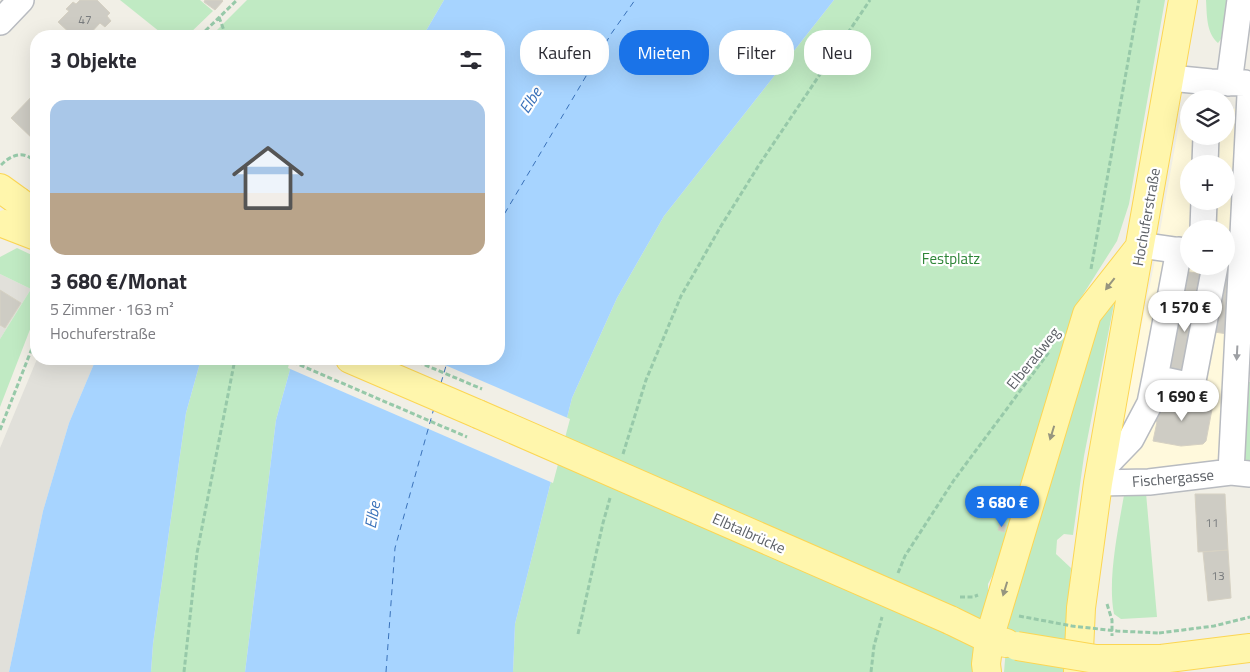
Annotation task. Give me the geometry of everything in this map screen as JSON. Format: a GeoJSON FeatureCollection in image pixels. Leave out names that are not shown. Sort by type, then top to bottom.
{"type":"FeatureCollection","features":[{"type":"Feature","properties":{"kind":"main road","name":"Hochuferstraße"},"geometry":{"type":"LineString","coordinates":[[1078,672],[1081,608],[1100,476],[1183,0]]}},
{"type":"Feature","properties":{"kind":"main road"},"geometry":{"type":"LineString","coordinates":[[12,210],[30,230]]}},
{"type":"Feature","properties":{"kind":"main road"},"geometry":{"type":"LineString","coordinates":[[988,672],[986,664],[989,639],[1088,314],[1140,245]]}},
{"type":"Feature","properties":{"kind":"main road","name":"Elbtalbrücke"},"geometry":{"type":"LineString","coordinates":[[364,365],[950,620],[989,639],[1017,646],[1096,659],[1160,646],[1250,648]]}},
{"type":"Feature","properties":{"kind":"street"},"geometry":{"type":"LineString","coordinates":[[0,22],[21,0]]}},
{"type":"Feature","properties":{"kind":"street","name":"Fischergasse"},"geometry":{"type":"LineString","coordinates":[[1100,476],[1149,482],[1240,473],[1243,87],[1240,0]]}},
{"type":"Feature","properties":{"kind":"street"},"geometry":{"type":"LineString","coordinates":[[1170,78],[1243,87]]}},
{"type":"Feature","properties":{"kind":"street"},"geometry":{"type":"LineString","coordinates":[[1140,245],[1180,250]]}},
{"type":"Feature","properties":{"kind":"street"},"geometry":{"type":"LineString","coordinates":[[1100,476],[1131,439],[1150,403],[1180,269]]}},
{"type":"Feature","properties":{"kind":"street"},"geometry":{"type":"LineString","coordinates":[[1155,378],[1192,386],[1213,275]]}},
{"type":"Feature","properties":{"kind":"path"},"geometry":{"type":"LineString","coordinates":[[206,30],[237,0]]}},
{"type":"Feature","properties":{"kind":"path"},"geometry":{"type":"LineString","coordinates":[[622,460],[646,380],[682,296],[721,226],[759,164],[870,0]]}},
{"type":"Feature","properties":{"kind":"path"},"geometry":{"type":"LineString","coordinates":[[1090,278],[1139,0]]}},
{"type":"Feature","properties":{"kind":"path"},"geometry":{"type":"LineString","coordinates":[[219,17],[224,30]]}},
{"type":"Feature","properties":{"kind":"path"},"geometry":{"type":"LineString","coordinates":[[0,167],[7,159],[20,154],[30,158]]}},
{"type":"Feature","properties":{"kind":"path","name":"Elberadweg"},"geometry":{"type":"LineString","coordinates":[[895,582],[905,556],[954,480],[1052,348]]}},
{"type":"Feature","properties":{"kind":"path"},"geometry":{"type":"LineString","coordinates":[[0,430],[30,353]]}},
{"type":"Feature","properties":{"kind":"path"},"geometry":{"type":"LineString","coordinates":[[184,672],[197,553],[235,365]]}},
{"type":"Feature","properties":{"kind":"path"},"geometry":{"type":"LineString","coordinates":[[578,634],[603,523],[611,496]]}},
{"type":"Feature","properties":{"kind":"path"},"geometry":{"type":"LineString","coordinates":[[1106,600],[1112,620],[1112,638]]}},
{"type":"Feature","properties":{"kind":"path"},"geometry":{"type":"LineString","coordinates":[[871,672],[874,646],[885,608]]}},
{"type":"Feature","properties":{"kind":"path"},"geometry":{"type":"LineString","coordinates":[[1019,616],[1080,627],[1117,631],[1160,646],[1214,626],[1250,617]]}},
{"type":"Feature","properties":{"kind":"shaded area"},"geometry":{"type":"Polygon","coordinates":[[[1239,108],[1235,193],[1235,155],[1180,155],[1180,210],[1234,210],[1234,220],[1180,220],[1180,275],[1231,275],[1222,468],[1124,471],[1120,428],[1154,265],[1179,124],[1180,145],[1235,145],[1235,109],[1239,108]]]}},
{"type":"Feature","properties":{"kind":"shaded area"},"geometry":{"type":"Polygon","coordinates":[[[0,274],[30,289],[30,291],[0,339],[0,274]]]}},
{"type":"Feature","properties":{"kind":"shaded area"},"geometry":{"type":"Polygon","coordinates":[[[35,365],[93,365],[69,423],[43,511],[9,672],[0,672],[0,448],[35,365]]]}},
{"type":"Feature","properties":{"kind":"green space"},"geometry":{"type":"Polygon","coordinates":[[[120,0],[200,0],[213,11],[193,30],[158,30],[120,0]]]}},
{"type":"Feature","properties":{"kind":"green space"},"geometry":{"type":"Polygon","coordinates":[[[247,0],[444,0],[426,30],[217,30],[247,0]]]}},
{"type":"Feature","properties":{"kind":"green space","name":"Festplatz"},"geometry":{"type":"Polygon","coordinates":[[[834,0],[1165,0],[1129,204],[1117,241],[1074,312],[998,565],[988,584],[989,639],[972,668],[973,672],[513,672],[515,624],[572,398],[617,298],[664,216],[775,75],[794,75],[794,51],[804,38],[804,75],[871,75],[871,30],[810,30],[834,0]]]}},
{"type":"Feature","properties":{"kind":"green space"},"geometry":{"type":"Polygon","coordinates":[[[1206,0],[1228,0],[1221,39],[1218,43],[1209,29],[1206,0]]]}},
{"type":"Feature","properties":{"kind":"green space"},"geometry":{"type":"Polygon","coordinates":[[[17,248],[30,254],[30,289],[0,274],[0,257],[17,248]]]}},
{"type":"Feature","properties":{"kind":"green space"},"geometry":{"type":"Polygon","coordinates":[[[30,291],[30,330],[0,407],[0,339],[30,291]]]}},
{"type":"Feature","properties":{"kind":"green space"},"geometry":{"type":"Polygon","coordinates":[[[1116,294],[1084,456],[1073,535],[1064,534],[1057,540],[1056,554],[1071,568],[1063,672],[1004,672],[1009,611],[1103,306],[1116,294]]]}},
{"type":"Feature","properties":{"kind":"green space"},"geometry":{"type":"Polygon","coordinates":[[[199,365],[291,365],[276,420],[245,672],[151,672],[153,644],[186,413],[199,365]]]}},
{"type":"Feature","properties":{"kind":"green space"},"geometry":{"type":"Polygon","coordinates":[[[1244,382],[1250,382],[1250,465],[1243,459],[1244,382]]]}},
{"type":"Feature","properties":{"kind":"green space"},"geometry":{"type":"Polygon","coordinates":[[[1125,489],[1146,493],[1157,617],[1121,619],[1114,614],[1112,600],[1113,568],[1125,489]]]}},
{"type":"Feature","properties":{"kind":"water","name":"Elbe"},"geometry":{"type":"Polygon","coordinates":[[[444,0],[834,0],[810,30],[804,30],[804,38],[794,51],[794,30],[719,30],[719,75],[775,75],[664,216],[617,298],[572,398],[515,624],[513,672],[245,672],[276,420],[291,365],[505,365],[505,30],[426,30],[444,0]]]}},
{"type":"Feature","properties":{"kind":"water"},"geometry":{"type":"Polygon","coordinates":[[[93,365],[199,365],[186,413],[153,644],[151,672],[9,672],[43,511],[69,423],[93,365]]]}},
{"type":"Feature","properties":{"kind":"pier"},"geometry":{"type":"Polygon","coordinates":[[[289,365],[445,365],[570,419],[553,483],[288,368],[289,365]]]}},
{"type":"Feature","properties":{"kind":"building"},"geometry":{"type":"Polygon","coordinates":[[[80,0],[97,0],[110,13],[107,16],[111,21],[105,27],[100,23],[94,30],[67,30],[58,22],[69,11],[66,9],[73,2],[76,4],[80,0]]]}},
{"type":"Feature","properties":{"kind":"building"},"geometry":{"type":"Polygon","coordinates":[[[205,0],[223,1],[215,10],[204,2],[205,0]]]}},
{"type":"Feature","properties":{"kind":"building"},"geometry":{"type":"Polygon","coordinates":[[[30,98],[30,136],[11,118],[30,98]]]}},
{"type":"Feature","properties":{"kind":"building"},"geometry":{"type":"Polygon","coordinates":[[[1170,269],[1180,271],[1180,275],[1216,276],[1193,401],[1158,399],[1170,269]]]}},
{"type":"Feature","properties":{"kind":"building"},"geometry":{"type":"Polygon","coordinates":[[[1220,277],[1234,278],[1228,334],[1214,332],[1220,277]]]}},
{"type":"Feature","properties":{"kind":"building"},"geometry":{"type":"Polygon","coordinates":[[[0,290],[21,303],[5,328],[0,325],[0,290]]]}},
{"type":"Feature","properties":{"kind":"building"},"geometry":{"type":"Polygon","coordinates":[[[1158,399],[1213,404],[1206,441],[1203,444],[1181,446],[1153,441],[1157,422],[1154,421],[1158,399]]]}},
{"type":"Feature","properties":{"kind":"building"},"geometry":{"type":"Polygon","coordinates":[[[1195,494],[1225,494],[1228,550],[1198,552],[1195,494]]]}},
{"type":"Feature","properties":{"kind":"building"},"geometry":{"type":"Polygon","coordinates":[[[1000,524],[1006,525],[1004,532],[998,530],[1000,524]]]}},
{"type":"Feature","properties":{"kind":"building"},"geometry":{"type":"Polygon","coordinates":[[[1228,550],[1231,598],[1208,601],[1203,552],[1228,550]]]}},
{"type":"Feature","properties":{"kind":"ferry route"},"geometry":{"type":"LineString","coordinates":[[505,213],[611,34],[635,0]]}},
{"type":"Feature","properties":{"kind":"ferry route"},"geometry":{"type":"LineString","coordinates":[[441,383],[446,365]]}},
{"type":"Feature","properties":{"kind":"ferry route"},"geometry":{"type":"LineString","coordinates":[[386,672],[395,548],[434,408]]}}]}
